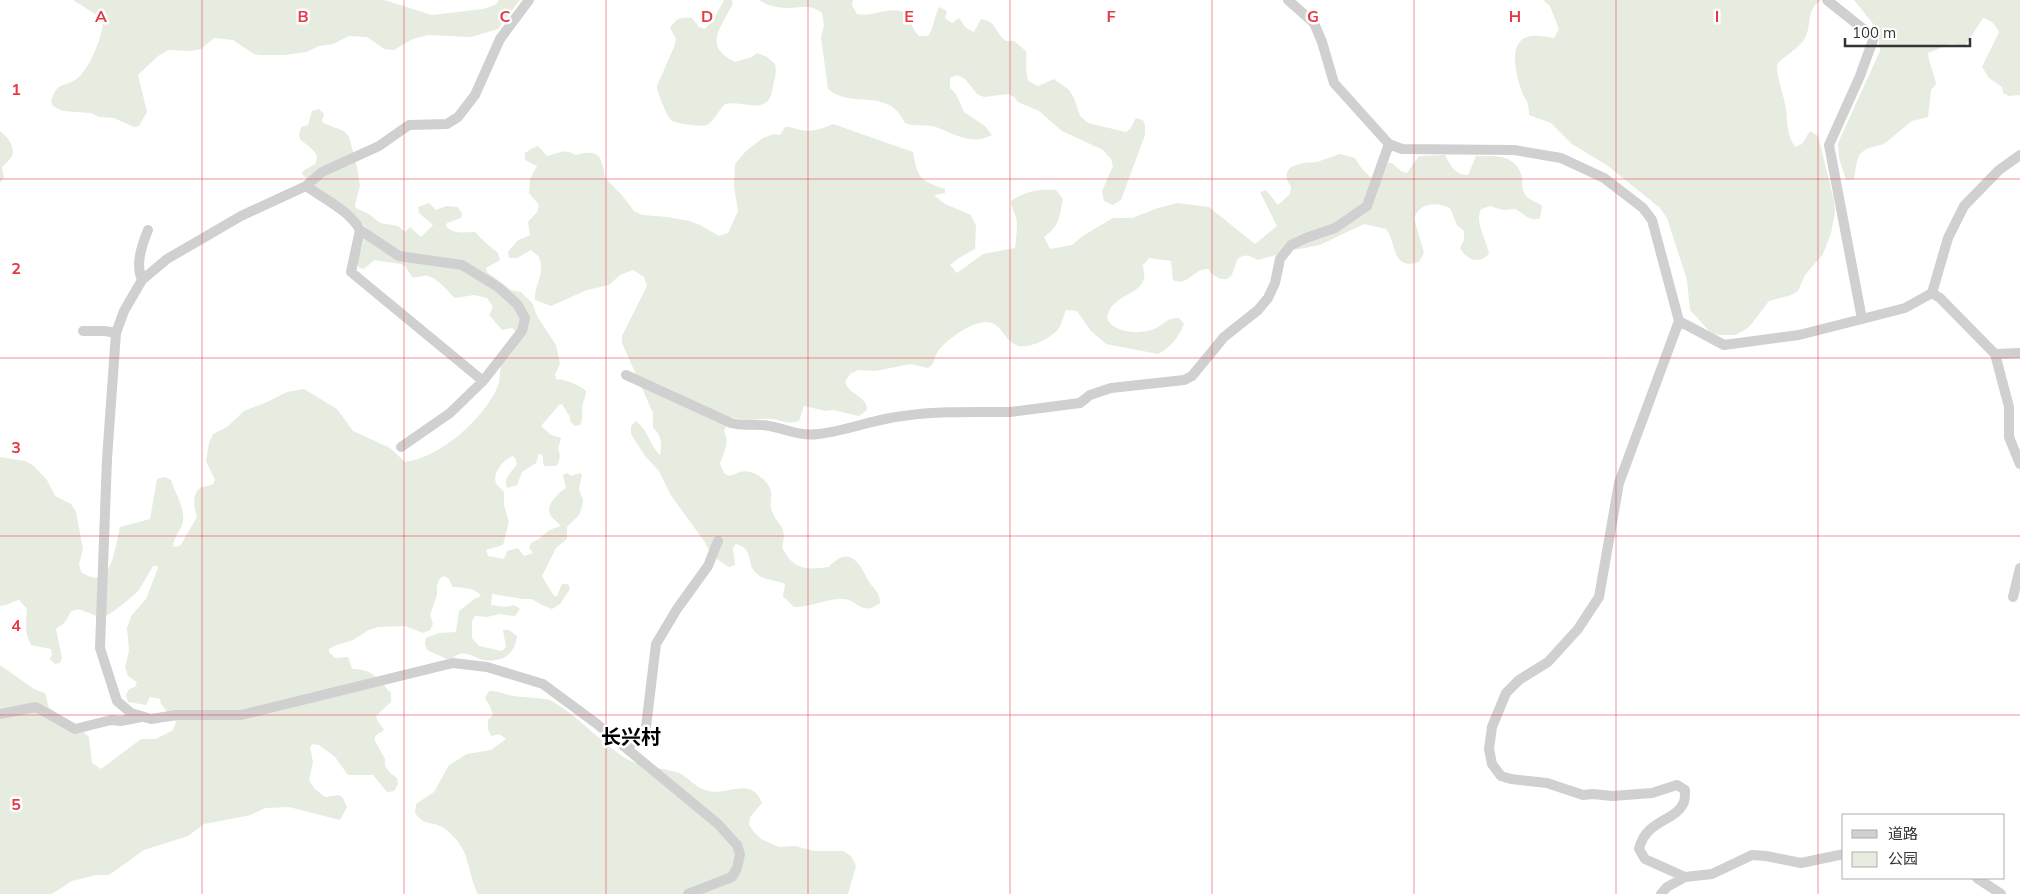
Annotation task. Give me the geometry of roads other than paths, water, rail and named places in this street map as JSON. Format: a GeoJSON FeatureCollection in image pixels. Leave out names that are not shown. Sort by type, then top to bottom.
{"type":"FeatureCollection","features":[{"type":"Feature","properties":{"kind":"street"},"geometry":{"type":"LineString","coordinates":[[529,0],[500,39],[475,95],[458,117],[447,124],[409,125],[379,146],[322,172],[306,186],[241,216],[232,223],[167,259],[142,280],[124,311],[116,333],[107,468],[100,648],[116,701],[131,713],[151,719],[176,715],[241,715],[453,663],[486,667],[544,684],[626,747],[718,824],[737,845],[740,854],[737,868],[732,877],[688,894]]}},
{"type":"Feature","properties":{"kind":"street"},"geometry":{"type":"LineString","coordinates":[[1288,0],[1314,23],[1322,42],[1334,83],[1389,144],[1402,149],[1514,150],[1561,158],[1604,178],[1637,203],[1652,220],[1679,322],[1619,483],[1599,597],[1578,630],[1548,662],[1519,680],[1506,693],[1492,727],[1489,749],[1492,764],[1501,776],[1547,783],[1583,795],[1612,796],[1652,793],[1677,785],[1685,790],[1684,803],[1675,812],[1648,830],[1641,840],[1639,849],[1645,859],[1685,877]]}},
{"type":"Feature","properties":{"kind":"street"},"geometry":{"type":"LineString","coordinates":[[1827,0],[1872,36],[1873,40],[1860,76],[1829,145],[1862,319]]}},
{"type":"Feature","properties":{"kind":"street"},"geometry":{"type":"LineString","coordinates":[[626,375],[731,423],[742,426],[762,424],[798,434],[815,435],[836,432],[880,419],[906,415],[1010,412],[1069,406],[1080,403],[1090,395],[1111,388],[1184,380],[1192,376],[1224,336],[1258,310],[1268,298],[1280,259],[1291,245],[1335,228],[1366,206],[1389,144]]}},
{"type":"Feature","properties":{"kind":"street"},"geometry":{"type":"LineString","coordinates":[[1679,322],[1724,345],[1799,335],[1905,308],[1932,293],[1948,238],[1964,206],[1998,170],[2020,155]]}},
{"type":"Feature","properties":{"kind":"street"},"geometry":{"type":"LineString","coordinates":[[306,186],[341,211],[360,230],[400,256],[462,265],[498,287],[517,304],[525,318],[522,331],[483,382],[450,412],[401,446]]}},
{"type":"Feature","properties":{"kind":"street"},"geometry":{"type":"LineString","coordinates":[[142,280],[138,272],[142,247],[148,230]]}},
{"type":"Feature","properties":{"kind":"street"},"geometry":{"type":"LineString","coordinates":[[360,230],[351,272],[483,382]]}},
{"type":"Feature","properties":{"kind":"street"},"geometry":{"type":"LineString","coordinates":[[1932,293],[1940,298],[1995,354],[2009,407],[2009,437],[2020,464]]}},
{"type":"Feature","properties":{"kind":"street"},"geometry":{"type":"LineString","coordinates":[[83,331],[116,333]]}},
{"type":"Feature","properties":{"kind":"street"},"geometry":{"type":"LineString","coordinates":[[1995,354],[2020,353]]}},
{"type":"Feature","properties":{"kind":"street"},"geometry":{"type":"LineString","coordinates":[[626,747],[645,735],[656,644],[677,609],[708,566],[718,541]]}},
{"type":"Feature","properties":{"kind":"street"},"geometry":{"type":"LineString","coordinates":[[2013,598],[2020,568]]}},
{"type":"Feature","properties":{"kind":"street"},"geometry":{"type":"LineString","coordinates":[[0,714],[36,707],[75,728],[111,720],[121,721],[142,716]]}},
{"type":"Feature","properties":{"kind":"street"},"geometry":{"type":"LineString","coordinates":[[1661,894],[1667,887],[1685,877],[1712,874],[1752,855],[1801,863],[1842,854]]}},
{"type":"Feature","properties":{"kind":"street"},"geometry":{"type":"LineString","coordinates":[[1978,879],[2001,894]]}},
{"type":"Feature","properties":{"kind":"district","name":"长兴村"},"geometry":{"type":"Point","coordinates":[631,737]}}]}
